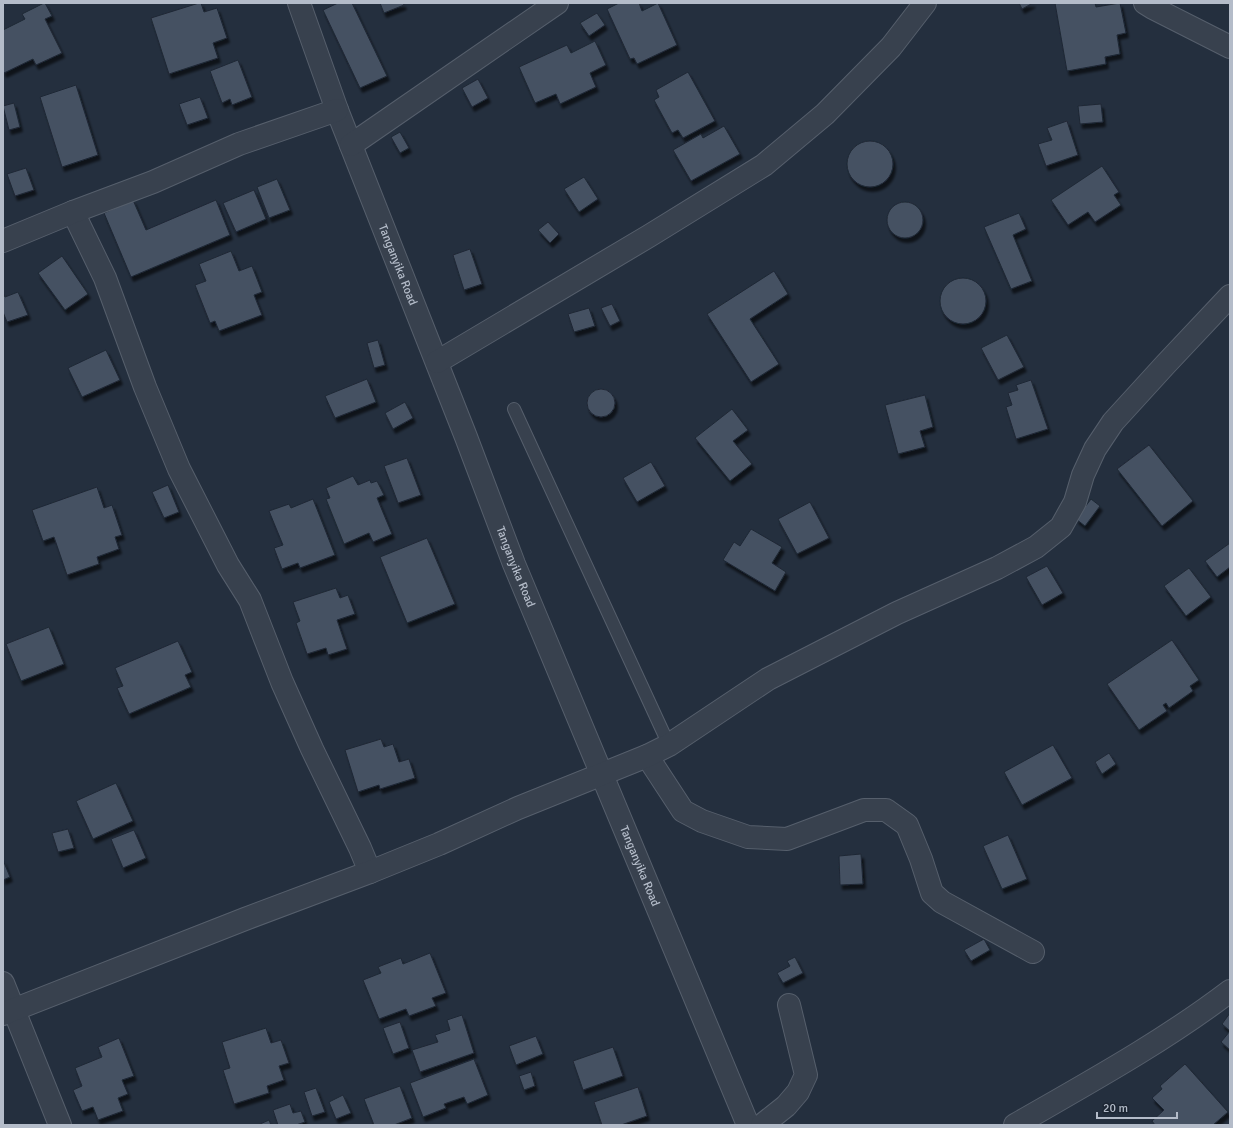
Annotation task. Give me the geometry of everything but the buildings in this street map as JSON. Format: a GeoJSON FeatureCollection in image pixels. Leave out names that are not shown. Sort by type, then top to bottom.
{"type":"FeatureCollection","features":[{"type":"Feature","properties":{"kind":"street","name":"Tanganyika Road"},"geometry":{"type":"LineString","coordinates":[[299,3],[351,145],[437,362],[514,564],[748,1125]]}},
{"type":"Feature","properties":{"kind":"street"},"geometry":{"type":"LineString","coordinates":[[351,145],[557,3]]}},
{"type":"Feature","properties":{"kind":"street"},"geometry":{"type":"LineString","coordinates":[[437,362],[649,236],[764,165],[825,114],[891,47],[925,3]]}},
{"type":"Feature","properties":{"kind":"street"},"geometry":{"type":"LineString","coordinates":[[1145,3],[1230,47]]}},
{"type":"Feature","properties":{"kind":"street"},"geometry":{"type":"LineString","coordinates":[[3,241],[73,212],[153,182],[239,144],[338,110]]}},
{"type":"Feature","properties":{"kind":"street"},"geometry":{"type":"LineString","coordinates":[[73,212],[104,278],[145,387],[179,469],[228,566],[250,600],[282,682],[370,872]]}},
{"type":"Feature","properties":{"kind":"street"},"geometry":{"type":"LineString","coordinates":[[8,1012],[245,919],[370,872],[439,844],[518,808],[647,756],[669,745],[768,679],[897,613],[997,568],[1036,547],[1060,527],[1075,502],[1083,475],[1094,449],[1113,422],[1230,296]]}},
{"type":"Feature","properties":{"kind":"street"},"geometry":{"type":"LineString","coordinates":[[647,756],[683,811],[702,822],[748,837],[787,839],[864,810],[886,810],[906,825],[921,859],[932,893],[942,902],[1033,952]]}},
{"type":"Feature","properties":{"kind":"street"},"geometry":{"type":"LineString","coordinates":[[3,983],[8,1012],[60,1125]]}},
{"type":"Feature","properties":{"kind":"street"},"geometry":{"type":"LineString","coordinates":[[1015,1125],[1162,1038],[1230,991]]}},
{"type":"Feature","properties":{"kind":"street"},"geometry":{"type":"LineString","coordinates":[[762,1125],[786,1106],[798,1092],[806,1075],[789,1005]]}},
{"type":"Feature","properties":{"kind":"lane"},"geometry":{"type":"LineString","coordinates":[[514,410],[669,745]]}}]}
